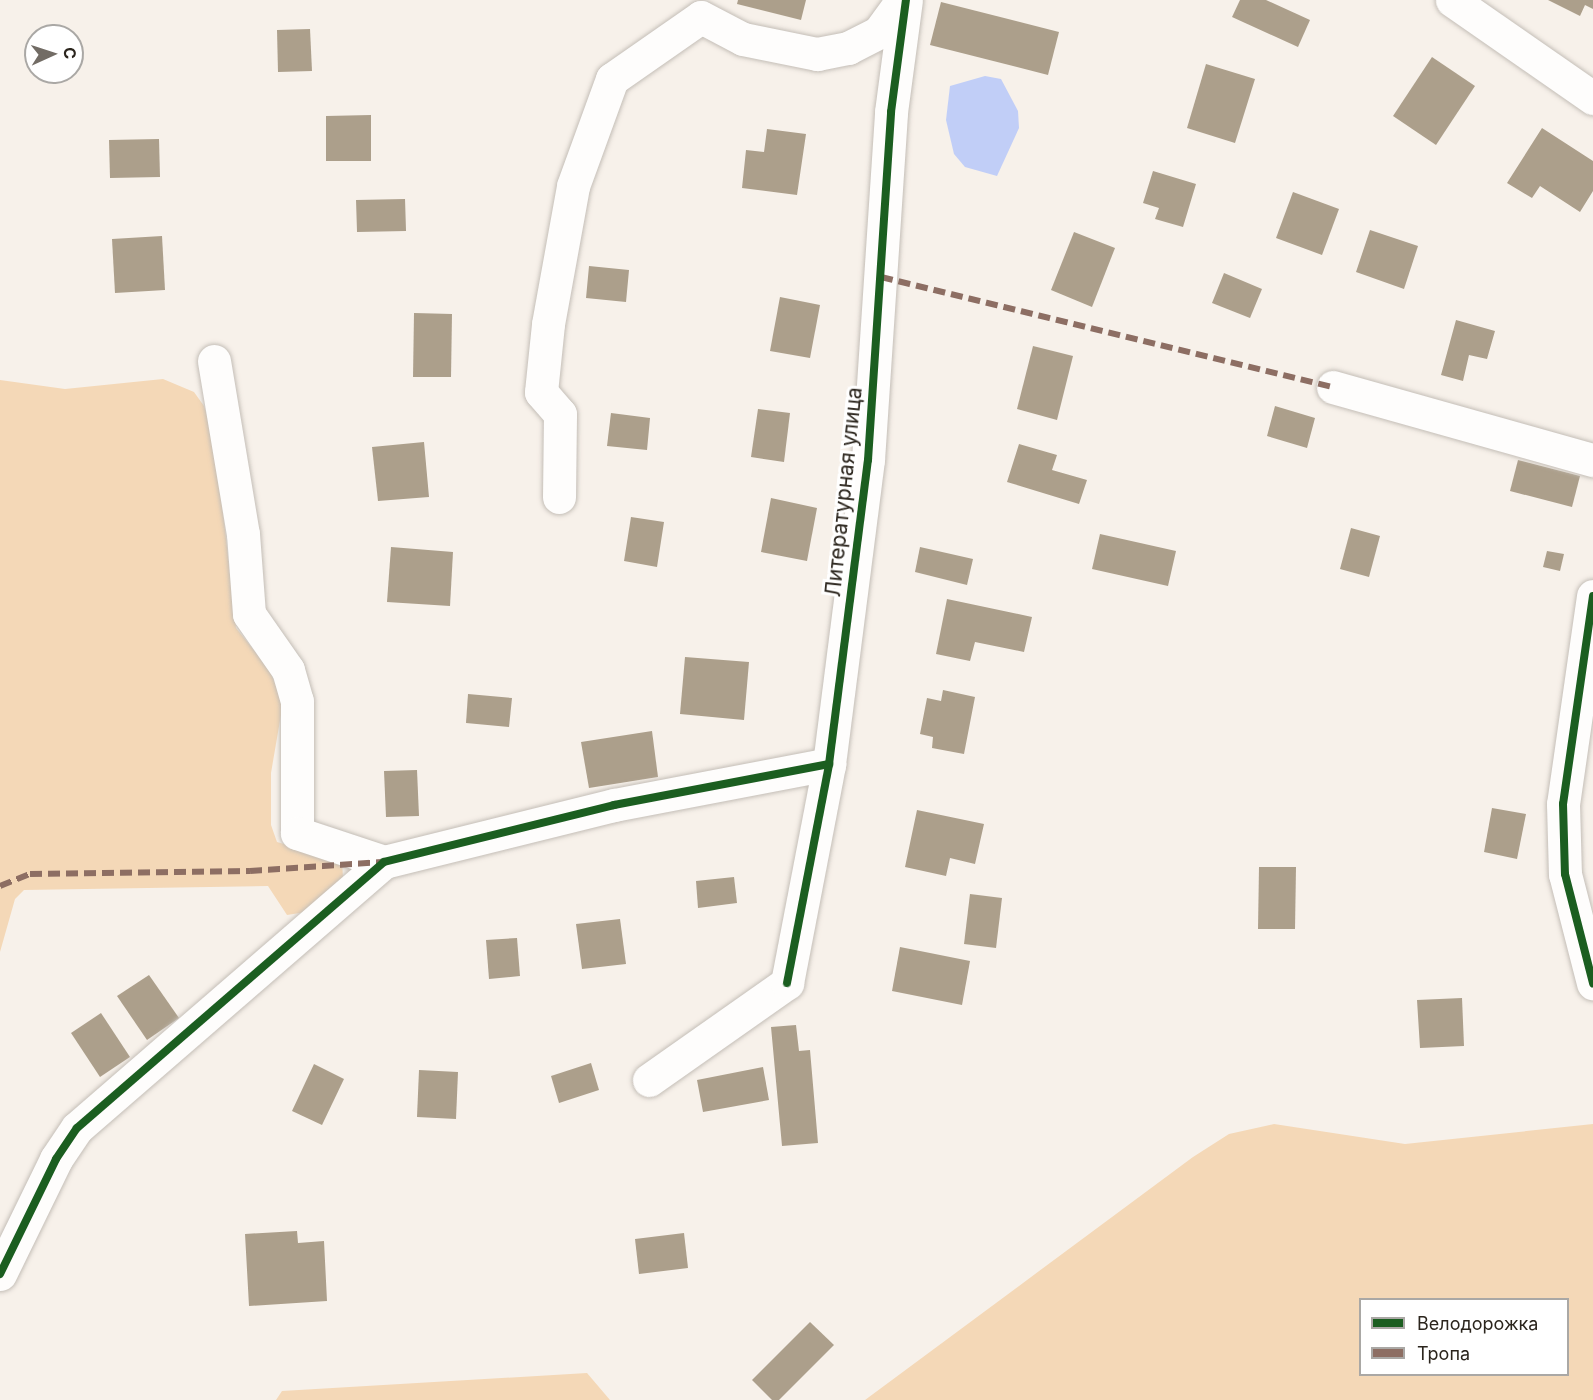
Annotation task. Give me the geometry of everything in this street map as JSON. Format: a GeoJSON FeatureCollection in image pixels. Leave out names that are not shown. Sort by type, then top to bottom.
{"type":"FeatureCollection","features":[{"type":"Feature","properties":{"kind":"street"},"geometry":{"type":"LineString","coordinates":[[559,497],[560,414],[541,392],[573,186],[612,79],[691,8],[743,39],[817,54],[848,48],[879,32],[904,0]]}},
{"type":"Feature","properties":{"kind":"street","name":"Литературная улица"},"geometry":{"type":"LineString","coordinates":[[650,1080],[787,983],[829,764],[868,460],[891,112],[904,0]]}},
{"type":"Feature","properties":{"kind":"street"},"geometry":{"type":"LineString","coordinates":[[1452,0],[1593,98]]}},
{"type":"Feature","properties":{"kind":"street"},"geometry":{"type":"LineString","coordinates":[[214,361],[243,534],[249,614],[288,670],[297,701],[297,833],[384,862]]}},
{"type":"Feature","properties":{"kind":"street"},"geometry":{"type":"LineString","coordinates":[[1333,387],[1593,460]]}},
{"type":"Feature","properties":{"kind":"street"},"geometry":{"type":"LineString","coordinates":[[1593,596],[1563,804],[1565,874],[1593,982]]}},
{"type":"Feature","properties":{"kind":"street"},"geometry":{"type":"LineString","coordinates":[[0,1274],[56,1159],[77,1128],[384,862],[614,805],[829,764]]}},
{"type":"Feature","properties":{"kind":"shaded area"},"geometry":{"type":"Polygon","coordinates":[[[163,379],[194,392],[204,406],[215,441],[236,628],[269,669],[283,703],[271,773],[271,825],[277,842],[342,861],[343,878],[306,912],[287,915],[268,886],[24,890],[15,899],[0,952],[0,380],[65,389],[163,379]]]}},
{"type":"Feature","properties":{"kind":"shaded area"},"geometry":{"type":"Polygon","coordinates":[[[1274,1124],[1405,1144],[1593,1124],[1593,1400],[865,1400],[1193,1157],[1229,1134],[1274,1124]]]}},
{"type":"Feature","properties":{"kind":"shaded area"},"geometry":{"type":"Polygon","coordinates":[[[587,1373],[610,1400],[276,1400],[282,1391],[587,1373]]]}},
{"type":"Feature","properties":{"kind":"water"},"geometry":{"type":"Polygon","coordinates":[[[985,76],[1001,79],[1018,111],[1019,128],[997,176],[965,167],[954,154],[946,120],[950,86],[985,76]]]}},
{"type":"Feature","properties":{"kind":"building"},"geometry":{"type":"Polygon","coordinates":[[[738,0],[806,0],[801,20],[737,4],[738,0]]]}},
{"type":"Feature","properties":{"kind":"building"},"geometry":{"type":"Polygon","coordinates":[[[1240,0],[1266,0],[1310,20],[1298,47],[1232,17],[1240,0]]]}},
{"type":"Feature","properties":{"kind":"building"},"geometry":{"type":"Polygon","coordinates":[[[1548,0],[1593,0],[1593,9],[1585,5],[1580,16],[1548,0]]]}},
{"type":"Feature","properties":{"kind":"building"},"geometry":{"type":"Polygon","coordinates":[[[941,2],[1059,32],[1048,75],[930,45],[941,2]]]}},
{"type":"Feature","properties":{"kind":"building"},"geometry":{"type":"Polygon","coordinates":[[[310,29],[312,71],[278,72],[277,30],[310,29]]]}},
{"type":"Feature","properties":{"kind":"building"},"geometry":{"type":"Polygon","coordinates":[[[1432,57],[1475,86],[1436,145],[1393,116],[1432,57]]]}},
{"type":"Feature","properties":{"kind":"building"},"geometry":{"type":"Polygon","coordinates":[[[1206,64],[1255,79],[1235,143],[1187,128],[1206,64]]]}},
{"type":"Feature","properties":{"kind":"building"},"geometry":{"type":"Polygon","coordinates":[[[371,115],[371,161],[326,161],[326,116],[371,115]]]}},
{"type":"Feature","properties":{"kind":"building"},"geometry":{"type":"Polygon","coordinates":[[[1542,128],[1593,161],[1593,191],[1580,212],[1540,186],[1532,198],[1507,183],[1542,128]]]}},
{"type":"Feature","properties":{"kind":"building"},"geometry":{"type":"Polygon","coordinates":[[[767,129],[806,134],[797,195],[742,188],[746,150],[764,152],[767,129]]]}},
{"type":"Feature","properties":{"kind":"building"},"geometry":{"type":"Polygon","coordinates":[[[159,139],[160,177],[110,178],[109,140],[159,139]]]}},
{"type":"Feature","properties":{"kind":"building"},"geometry":{"type":"Polygon","coordinates":[[[1153,171],[1196,184],[1183,227],[1155,219],[1159,208],[1143,203],[1153,171]]]}},
{"type":"Feature","properties":{"kind":"building"},"geometry":{"type":"Polygon","coordinates":[[[1293,192],[1339,209],[1322,255],[1276,238],[1293,192]]]}},
{"type":"Feature","properties":{"kind":"building"},"geometry":{"type":"Polygon","coordinates":[[[405,199],[406,231],[357,232],[356,200],[405,199]]]}},
{"type":"Feature","properties":{"kind":"building"},"geometry":{"type":"Polygon","coordinates":[[[1370,230],[1418,246],[1404,289],[1356,272],[1370,230]]]}},
{"type":"Feature","properties":{"kind":"building"},"geometry":{"type":"Polygon","coordinates":[[[1074,232],[1115,248],[1092,307],[1051,290],[1074,232]]]}},
{"type":"Feature","properties":{"kind":"building"},"geometry":{"type":"Polygon","coordinates":[[[162,236],[165,290],[115,293],[112,239],[162,236]]]}},
{"type":"Feature","properties":{"kind":"building"},"geometry":{"type":"Polygon","coordinates":[[[589,266],[629,270],[626,302],[586,298],[589,266]]]}},
{"type":"Feature","properties":{"kind":"building"},"geometry":{"type":"Polygon","coordinates":[[[1224,273],[1262,289],[1250,318],[1212,303],[1224,273]]]}},
{"type":"Feature","properties":{"kind":"building"},"geometry":{"type":"Polygon","coordinates":[[[780,297],[820,305],[810,358],[770,351],[780,297]]]}},
{"type":"Feature","properties":{"kind":"building"},"geometry":{"type":"Polygon","coordinates":[[[414,313],[452,314],[451,377],[413,377],[414,313]]]}},
{"type":"Feature","properties":{"kind":"building"},"geometry":{"type":"Polygon","coordinates":[[[1456,320],[1495,331],[1487,359],[1469,355],[1463,381],[1441,375],[1456,320]]]}},
{"type":"Feature","properties":{"kind":"building"},"geometry":{"type":"Polygon","coordinates":[[[1033,346],[1073,356],[1057,420],[1017,409],[1033,346]]]}},
{"type":"Feature","properties":{"kind":"building"},"geometry":{"type":"Polygon","coordinates":[[[1275,406],[1315,418],[1307,448],[1267,436],[1275,406]]]}},
{"type":"Feature","properties":{"kind":"building"},"geometry":{"type":"Polygon","coordinates":[[[758,409],[790,413],[784,462],[751,457],[758,409]]]}},
{"type":"Feature","properties":{"kind":"building"},"geometry":{"type":"Polygon","coordinates":[[[611,413],[650,418],[647,450],[607,446],[611,413]]]}},
{"type":"Feature","properties":{"kind":"building"},"geometry":{"type":"Polygon","coordinates":[[[424,442],[429,497],[378,501],[372,447],[424,442]]]}},
{"type":"Feature","properties":{"kind":"building"},"geometry":{"type":"Polygon","coordinates":[[[1019,444],[1057,455],[1052,470],[1087,480],[1079,504],[1007,482],[1019,444]]]}},
{"type":"Feature","properties":{"kind":"building"},"geometry":{"type":"Polygon","coordinates":[[[1518,460],[1580,476],[1572,507],[1510,491],[1518,460]]]}},
{"type":"Feature","properties":{"kind":"building"},"geometry":{"type":"Polygon","coordinates":[[[771,498],[817,508],[807,561],[761,552],[771,498]]]}},
{"type":"Feature","properties":{"kind":"building"},"geometry":{"type":"Polygon","coordinates":[[[631,517],[664,522],[657,567],[624,561],[631,517]]]}},
{"type":"Feature","properties":{"kind":"building"},"geometry":{"type":"Polygon","coordinates":[[[1351,528],[1380,536],[1369,577],[1340,569],[1351,528]]]}},
{"type":"Feature","properties":{"kind":"building"},"geometry":{"type":"Polygon","coordinates":[[[1100,534],[1176,551],[1168,586],[1092,569],[1100,534]]]}},
{"type":"Feature","properties":{"kind":"building"},"geometry":{"type":"Polygon","coordinates":[[[391,547],[453,552],[450,606],[387,602],[391,547]]]}},
{"type":"Feature","properties":{"kind":"building"},"geometry":{"type":"Polygon","coordinates":[[[920,547],[973,559],[967,585],[915,572],[920,547]]]}},
{"type":"Feature","properties":{"kind":"building"},"geometry":{"type":"Polygon","coordinates":[[[1547,551],[1564,554],[1560,571],[1543,567],[1547,551]]]}},
{"type":"Feature","properties":{"kind":"building"},"geometry":{"type":"Polygon","coordinates":[[[947,599],[1032,617],[1024,652],[975,642],[970,661],[936,654],[947,599]]]}},
{"type":"Feature","properties":{"kind":"building"},"geometry":{"type":"Polygon","coordinates":[[[685,657],[749,662],[744,720],[680,714],[685,657]]]}},
{"type":"Feature","properties":{"kind":"building"},"geometry":{"type":"Polygon","coordinates":[[[943,690],[975,697],[964,754],[932,748],[933,737],[920,734],[927,698],[941,701],[943,690]]]}},
{"type":"Feature","properties":{"kind":"building"},"geometry":{"type":"Polygon","coordinates":[[[468,694],[512,698],[509,727],[466,723],[468,694]]]}},
{"type":"Feature","properties":{"kind":"building"},"geometry":{"type":"Polygon","coordinates":[[[652,731],[658,777],[589,788],[581,742],[652,731]]]}},
{"type":"Feature","properties":{"kind":"building"},"geometry":{"type":"Polygon","coordinates":[[[417,770],[419,816],[386,817],[384,771],[417,770]]]}},
{"type":"Feature","properties":{"kind":"building"},"geometry":{"type":"Polygon","coordinates":[[[1492,808],[1526,814],[1517,859],[1484,852],[1492,808]]]}},
{"type":"Feature","properties":{"kind":"building"},"geometry":{"type":"Polygon","coordinates":[[[917,810],[984,824],[975,864],[950,858],[946,876],[905,867],[917,810]]]}},
{"type":"Feature","properties":{"kind":"building"},"geometry":{"type":"Polygon","coordinates":[[[1259,867],[1296,867],[1295,929],[1258,929],[1259,867]]]}},
{"type":"Feature","properties":{"kind":"building"},"geometry":{"type":"Polygon","coordinates":[[[734,877],[737,903],[698,908],[696,881],[734,877]]]}},
{"type":"Feature","properties":{"kind":"building"},"geometry":{"type":"Polygon","coordinates":[[[970,894],[1002,898],[996,948],[964,944],[970,894]]]}},
{"type":"Feature","properties":{"kind":"building"},"geometry":{"type":"Polygon","coordinates":[[[620,919],[626,964],[582,969],[576,924],[620,919]]]}},
{"type":"Feature","properties":{"kind":"building"},"geometry":{"type":"Polygon","coordinates":[[[517,938],[520,976],[489,979],[486,940],[517,938]]]}},
{"type":"Feature","properties":{"kind":"building"},"geometry":{"type":"Polygon","coordinates":[[[900,947],[970,961],[962,1005],[892,991],[900,947]]]}},
{"type":"Feature","properties":{"kind":"building"},"geometry":{"type":"Polygon","coordinates":[[[149,975],[179,1018],[147,1040],[117,996],[149,975]]]}},
{"type":"Feature","properties":{"kind":"building"},"geometry":{"type":"Polygon","coordinates":[[[1462,998],[1464,1046],[1420,1048],[1417,1000],[1462,998]]]}},
{"type":"Feature","properties":{"kind":"building"},"geometry":{"type":"Polygon","coordinates":[[[101,1013],[130,1057],[100,1077],[71,1033],[101,1013]]]}},
{"type":"Feature","properties":{"kind":"building"},"geometry":{"type":"Polygon","coordinates":[[[796,1025],[799,1051],[810,1050],[818,1143],[782,1146],[771,1027],[796,1025]]]}},
{"type":"Feature","properties":{"kind":"building"},"geometry":{"type":"Polygon","coordinates":[[[591,1063],[599,1090],[559,1103],[551,1076],[591,1063]]]}},
{"type":"Feature","properties":{"kind":"building"},"geometry":{"type":"Polygon","coordinates":[[[314,1064],[344,1079],[322,1125],[292,1111],[314,1064]]]}},
{"type":"Feature","properties":{"kind":"building"},"geometry":{"type":"Polygon","coordinates":[[[763,1067],[769,1100],[703,1112],[697,1080],[763,1067]]]}},
{"type":"Feature","properties":{"kind":"building"},"geometry":{"type":"Polygon","coordinates":[[[419,1070],[458,1072],[456,1119],[417,1117],[419,1070]]]}},
{"type":"Feature","properties":{"kind":"building"},"geometry":{"type":"Polygon","coordinates":[[[297,1231],[298,1243],[324,1241],[327,1301],[249,1306],[245,1234],[297,1231]]]}},
{"type":"Feature","properties":{"kind":"building"},"geometry":{"type":"Polygon","coordinates":[[[684,1233],[688,1268],[639,1274],[635,1239],[684,1233]]]}},
{"type":"Feature","properties":{"kind":"building"},"geometry":{"type":"Polygon","coordinates":[[[810,1322],[834,1345],[779,1400],[772,1400],[752,1380],[810,1322]]]}},
{"type":"Feature","properties":{"kind":"marked path"},"geometry":{"type":"LineString","coordinates":[[881,277],[1333,387]]}},
{"type":"Feature","properties":{"kind":"marked path"},"geometry":{"type":"LineString","coordinates":[[0,886],[30,874],[250,871],[382,862]]}},
{"type":"Feature","properties":{"kind":"cycle path"},"geometry":{"type":"LineString","coordinates":[[787,983],[829,764],[868,460],[891,112],[906,0]]}},
{"type":"Feature","properties":{"kind":"cycle path"},"geometry":{"type":"LineString","coordinates":[[1593,596],[1563,804],[1565,874],[1593,983]]}},
{"type":"Feature","properties":{"kind":"cycle path"},"geometry":{"type":"LineString","coordinates":[[0,1274],[56,1159],[77,1128],[384,862],[614,805],[829,764]]}}]}
